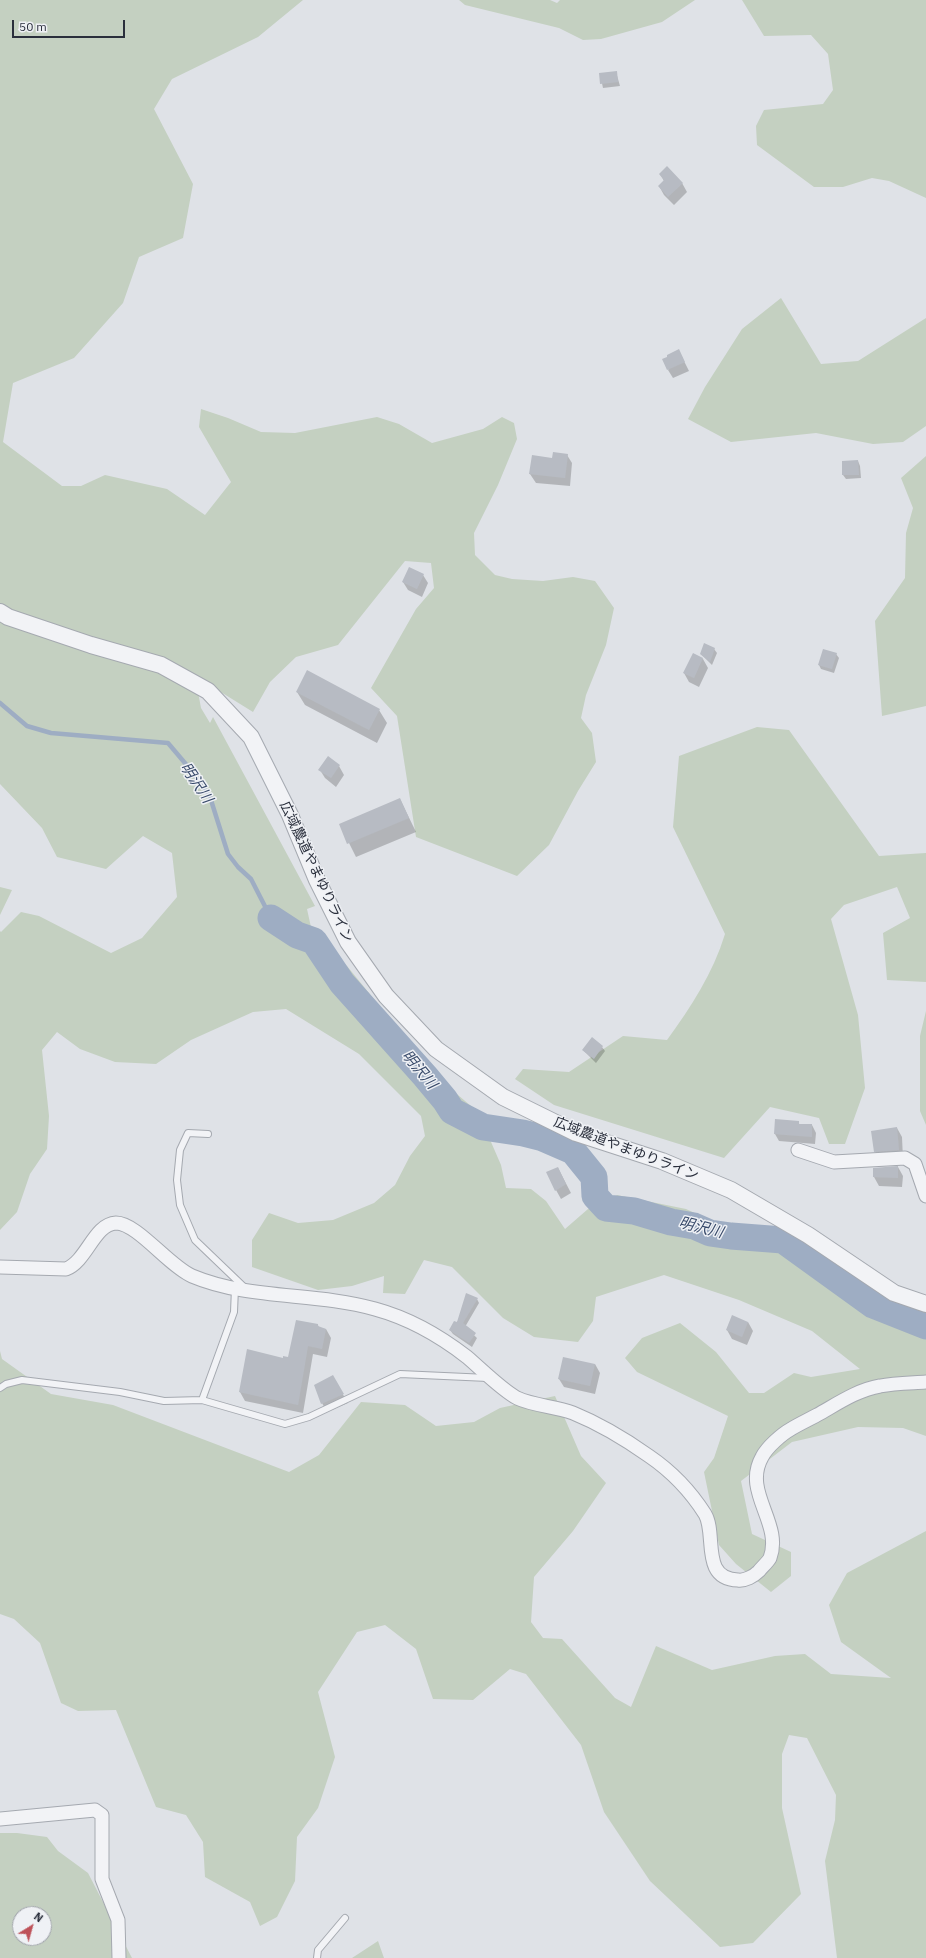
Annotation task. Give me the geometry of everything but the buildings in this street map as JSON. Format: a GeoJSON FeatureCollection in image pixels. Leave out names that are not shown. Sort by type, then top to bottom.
{"type":"FeatureCollection","features":[{"type":"Feature","properties":{"kind":"street","name":"広域農道やまゆりライン"},"geometry":{"type":"LineString","coordinates":[[0,612],[8,617],[90,645],[161,665],[208,691],[251,737],[290,815],[317,880],[348,942],[386,996],[436,1049],[502,1097],[576,1133],[662,1161],[731,1190],[808,1235],[894,1293],[926,1304]]}},
{"type":"Feature","properties":{"kind":"street"},"geometry":{"type":"LineString","coordinates":[[798,1150],[834,1162],[905,1158],[915,1164],[926,1196]]}},
{"type":"Feature","properties":{"kind":"street"},"geometry":{"type":"LineString","coordinates":[[0,1267],[61,1269],[73,1266],[79,1261],[103,1228],[116,1223],[130,1228],[183,1272],[209,1282],[241,1289],[353,1303],[396,1316],[439,1338],[517,1398],[572,1413],[622,1437],[664,1466],[683,1486],[707,1517],[715,1566],[723,1576],[739,1581],[755,1575],[770,1559],[772,1538],[757,1495],[755,1475],[762,1455],[788,1430],[858,1392],[880,1386],[926,1382]]}},
{"type":"Feature","properties":{"kind":"street"},"geometry":{"type":"LineString","coordinates":[[0,1819],[95,1810],[102,1815],[102,1880],[118,1920],[119,1958]]}},
{"type":"Feature","properties":{"kind":"lane"},"geometry":{"type":"LineString","coordinates":[[202,1400],[241,1289],[195,1240],[180,1205],[177,1180],[180,1150],[188,1133],[208,1134]]}},
{"type":"Feature","properties":{"kind":"lane"},"geometry":{"type":"LineString","coordinates":[[0,1388],[6,1384],[22,1380],[120,1392],[164,1401],[202,1400],[285,1424],[309,1417],[376,1384],[400,1374],[491,1378]]}},
{"type":"Feature","properties":{"kind":"lane"},"geometry":{"type":"LineString","coordinates":[[317,1958],[318,1950],[345,1918]]}},
{"type":"Feature","properties":{"kind":"green space"},"geometry":{"type":"Polygon","coordinates":[[[0,0],[303,0],[258,37],[172,79],[154,109],[193,184],[183,238],[139,257],[123,303],[74,358],[13,383],[3,442],[62,486],[81,486],[105,475],[167,489],[205,515],[231,482],[199,427],[201,409],[228,418],[261,432],[295,433],[377,417],[399,424],[432,443],[483,429],[502,417],[514,423],[517,439],[498,485],[474,533],[475,555],[495,575],[512,579],[543,581],[573,577],[595,581],[614,608],[606,645],[586,695],[581,718],[592,733],[596,762],[578,791],[549,845],[517,876],[416,837],[397,716],[371,688],[416,609],[434,588],[431,563],[405,561],[338,645],[296,657],[270,682],[253,712],[195,676],[201,708],[210,723],[213,717],[315,906],[307,909],[314,941],[347,966],[438,1078],[478,1112],[501,1165],[506,1188],[531,1189],[546,1201],[565,1229],[588,1209],[617,1195],[686,1209],[723,1226],[788,1234],[882,1298],[926,1314],[926,1436],[903,1428],[858,1427],[792,1442],[741,1481],[752,1534],[791,1552],[791,1576],[771,1592],[736,1564],[719,1545],[704,1472],[714,1458],[728,1416],[637,1372],[625,1358],[642,1338],[680,1323],[716,1352],[749,1393],[764,1393],[794,1373],[811,1377],[860,1369],[812,1331],[739,1300],[664,1275],[596,1297],[593,1321],[578,1342],[534,1337],[503,1318],[452,1267],[424,1260],[405,1294],[383,1293],[384,1276],[352,1286],[318,1290],[252,1267],[252,1240],[269,1213],[298,1223],[333,1220],[374,1203],[395,1185],[410,1156],[425,1136],[421,1116],[359,1054],[286,1009],[253,1012],[191,1040],[156,1064],[115,1062],[80,1049],[57,1032],[42,1050],[49,1116],[47,1149],[30,1174],[17,1212],[0,1230],[0,931],[1,932],[21,912],[39,916],[111,953],[142,938],[177,897],[172,853],[143,836],[106,869],[57,857],[42,828],[0,784],[0,0]]]}},
{"type":"Feature","properties":{"kind":"green space"},"geometry":{"type":"Polygon","coordinates":[[[459,0],[550,0],[557,3],[560,0],[695,0],[662,22],[601,39],[583,40],[559,28],[465,5],[459,0]]]}},
{"type":"Feature","properties":{"kind":"green space"},"geometry":{"type":"Polygon","coordinates":[[[742,0],[926,0],[926,198],[889,181],[872,178],[843,187],[814,187],[757,145],[756,126],[764,110],[823,104],[833,90],[828,54],[811,35],[764,36],[742,0]]]}},
{"type":"Feature","properties":{"kind":"green space"},"geometry":{"type":"Polygon","coordinates":[[[781,298],[821,364],[858,361],[926,318],[926,426],[903,442],[873,444],[816,433],[731,442],[688,419],[705,387],[742,329],[781,298]]]}},
{"type":"Feature","properties":{"kind":"green space"},"geometry":{"type":"Polygon","coordinates":[[[926,456],[926,706],[882,716],[875,621],[905,578],[906,533],[913,508],[901,478],[926,456]]]}},
{"type":"Feature","properties":{"kind":"green space"},"geometry":{"type":"Polygon","coordinates":[[[757,727],[789,730],[879,856],[926,853],[926,982],[887,980],[883,933],[910,918],[897,887],[844,905],[831,919],[858,1015],[865,1088],[845,1144],[829,1144],[819,1118],[770,1107],[724,1158],[554,1105],[515,1079],[523,1069],[569,1072],[623,1036],[667,1040],[676,1028],[708,976],[725,934],[673,827],[679,756],[757,727]]]}},
{"type":"Feature","properties":{"kind":"green space"},"geometry":{"type":"Polygon","coordinates":[[[0,887],[12,890],[0,915],[0,887]]]}},
{"type":"Feature","properties":{"kind":"green space"},"geometry":{"type":"Polygon","coordinates":[[[926,1011],[926,1125],[920,1111],[920,1036],[926,1011]]]}},
{"type":"Feature","properties":{"kind":"green space"},"geometry":{"type":"Polygon","coordinates":[[[0,1351],[2,1359],[51,1394],[113,1405],[289,1472],[319,1455],[361,1402],[405,1405],[436,1426],[474,1422],[500,1408],[555,1396],[581,1456],[606,1483],[573,1531],[534,1577],[531,1622],[543,1638],[562,1639],[615,1698],[631,1707],[656,1646],[712,1670],[775,1656],[805,1654],[831,1674],[891,1678],[841,1642],[829,1605],[847,1573],[926,1531],[926,1958],[837,1958],[825,1861],[835,1820],[836,1795],[807,1738],[789,1735],[782,1754],[782,1808],[801,1894],[753,1943],[720,1947],[650,1881],[604,1812],[581,1745],[526,1674],[510,1669],[473,1700],[433,1699],[416,1649],[385,1625],[357,1632],[318,1692],[335,1757],[318,1808],[297,1837],[295,1881],[277,1917],[260,1926],[250,1902],[205,1877],[203,1842],[186,1815],[156,1807],[116,1710],[78,1711],[61,1703],[40,1643],[14,1619],[0,1614],[0,1351]]]}},
{"type":"Feature","properties":{"kind":"green space"},"geometry":{"type":"Polygon","coordinates":[[[0,1833],[17,1833],[47,1837],[58,1851],[88,1873],[132,1958],[0,1958],[0,1833]]]}},
{"type":"Feature","properties":{"kind":"green space"},"geometry":{"type":"Polygon","coordinates":[[[378,1941],[384,1958],[352,1958],[378,1941]]]}},
{"type":"Feature","properties":{"kind":"waterway","name":"明沢川"},"geometry":{"type":"LineString","coordinates":[[0,703],[27,726],[51,733],[168,743],[190,769],[210,797],[228,854],[238,867],[251,879],[271,918]]}},
{"type":"Feature","properties":{"kind":"waterway","name":"明沢川"},"geometry":{"type":"LineString","coordinates":[[271,918],[297,935],[314,941],[342,983],[425,1076],[452,1111],[483,1127],[523,1133],[543,1138],[573,1151],[594,1177],[595,1196],[606,1208],[634,1211],[671,1222],[694,1226],[710,1233],[783,1240],[873,1305],[926,1326]]}}]}
